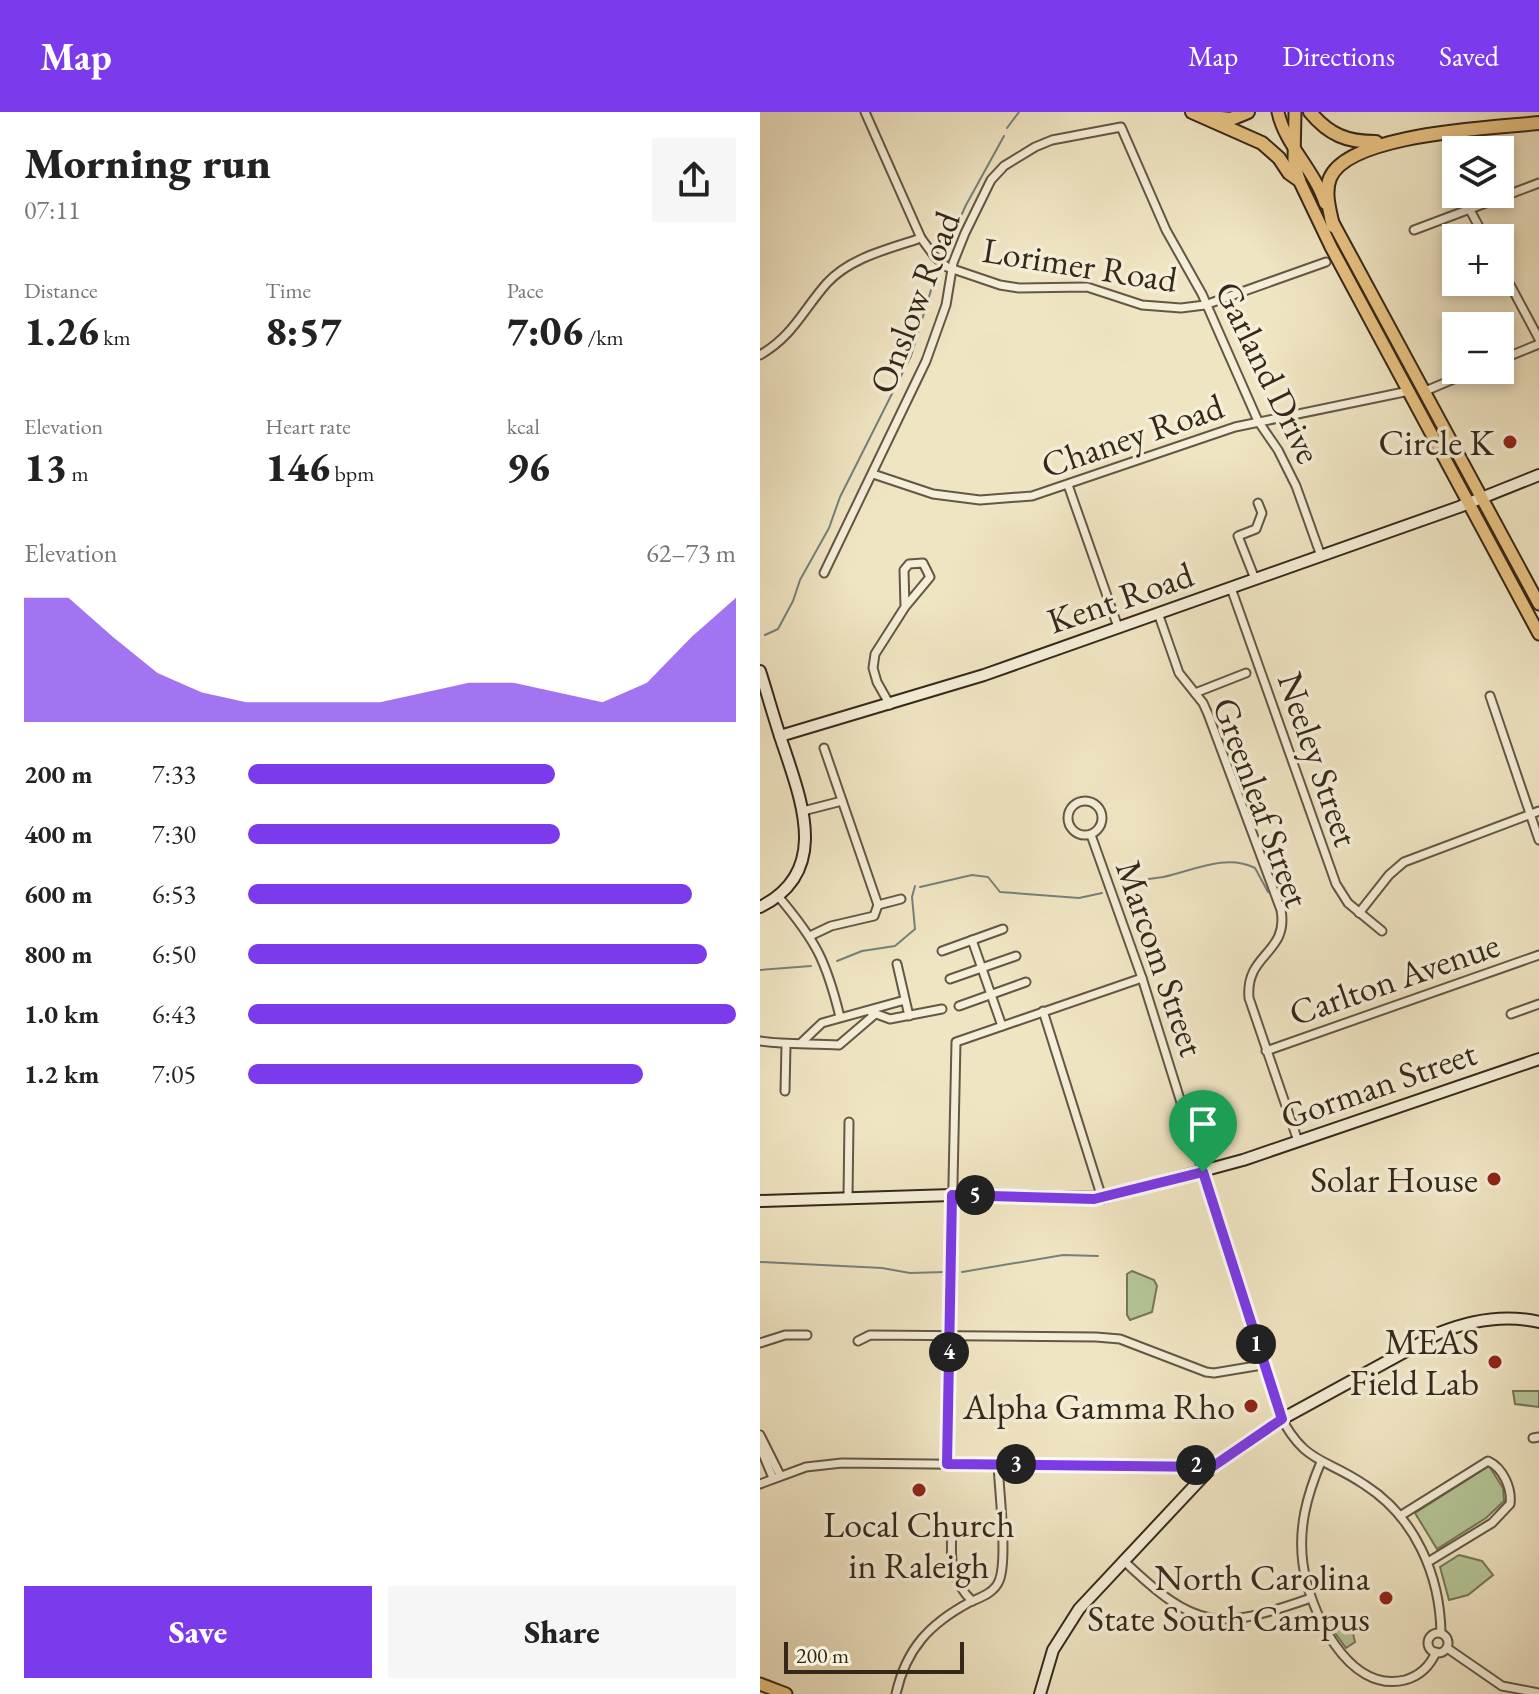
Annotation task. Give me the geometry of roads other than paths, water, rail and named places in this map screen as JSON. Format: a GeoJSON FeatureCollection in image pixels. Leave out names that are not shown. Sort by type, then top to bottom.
{"type":"FeatureCollection","features":[{"type":"Feature","properties":{"kind":"highway"},"geometry":{"type":"LineString","coordinates":[[1195,114],[1231,119],[1248,112]]}},
{"type":"Feature","properties":{"kind":"highway"},"geometry":{"type":"LineString","coordinates":[[1310,112],[1339,137],[1359,142],[1387,142],[1539,123]]}},
{"type":"Feature","properties":{"kind":"highway"},"geometry":{"type":"LineString","coordinates":[[1195,114],[1262,143],[1299,180]]}},
{"type":"Feature","properties":{"kind":"highway"},"geometry":{"type":"LineString","coordinates":[[1333,226],[1328,199],[1331,177],[1347,159],[1387,142]]}},
{"type":"Feature","properties":{"kind":"main road"},"geometry":{"type":"LineString","coordinates":[[1278,112],[1282,127],[1315,177],[1333,226],[1423,392],[1539,634]]}},
{"type":"Feature","properties":{"kind":"main road"},"geometry":{"type":"LineString","coordinates":[[1295,112],[1294,147],[1299,180],[1331,247],[1409,391],[1539,604]]}},
{"type":"Feature","properties":{"kind":"main road"},"geometry":{"type":"LineString","coordinates":[[760,1684],[786,1694]]}},
{"type":"Feature","properties":{"kind":"street","name":"Lorimer Road"},"geometry":{"type":"LineString","coordinates":[[865,112],[921,238],[935,257],[954,269],[1009,287],[1087,287],[1142,305],[1163,308],[1205,305],[1326,262]]}},
{"type":"Feature","properties":{"kind":"street","name":"Onslow Road"},"geometry":{"type":"LineString","coordinates":[[824,573],[926,361],[946,305],[953,263],[991,180],[1019,154],[1052,140],[1121,127]]}},
{"type":"Feature","properties":{"kind":"street","name":"Garland Drive"},"geometry":{"type":"LineString","coordinates":[[1121,127],[1166,230],[1205,305],[1258,421],[1278,450],[1296,486],[1321,556]]}},
{"type":"Feature","properties":{"kind":"street"},"geometry":{"type":"LineString","coordinates":[[1414,230],[1539,183]]}},
{"type":"Feature","properties":{"kind":"street"},"geometry":{"type":"LineString","coordinates":[[1470,210],[1478,224]]}},
{"type":"Feature","properties":{"kind":"street"},"geometry":{"type":"LineString","coordinates":[[760,355],[794,329],[827,284],[846,268],[867,257],[921,238]]}},
{"type":"Feature","properties":{"kind":"street"},"geometry":{"type":"LineString","coordinates":[[1514,293],[1539,342],[1514,354]]}},
{"type":"Feature","properties":{"kind":"street"},"geometry":{"type":"LineString","coordinates":[[1423,392],[1442,384]]}},
{"type":"Feature","properties":{"kind":"street","name":"Chaney Road"},"geometry":{"type":"LineString","coordinates":[[873,474],[933,494],[980,500],[1032,496],[1258,421],[1409,391]]}},
{"type":"Feature","properties":{"kind":"street","name":"Kent Road"},"geometry":{"type":"LineString","coordinates":[[780,736],[984,675],[1539,475]]}},
{"type":"Feature","properties":{"kind":"street"},"geometry":{"type":"LineString","coordinates":[[1068,485],[1118,627]]}},
{"type":"Feature","properties":{"kind":"street"},"geometry":{"type":"LineString","coordinates":[[1255,579],[1238,536],[1256,529],[1262,513],[1258,503]]}},
{"type":"Feature","properties":{"kind":"street"},"geometry":{"type":"LineString","coordinates":[[890,705],[877,682],[873,668],[875,654],[905,607],[930,577],[923,563],[909,564],[904,570],[905,607]]}},
{"type":"Feature","properties":{"kind":"street","name":"Neeley Street"},"geometry":{"type":"LineString","coordinates":[[1231,588],[1334,879],[1345,899],[1382,931]]}},
{"type":"Feature","properties":{"kind":"street","name":"Greenleaf Street"},"geometry":{"type":"LineString","coordinates":[[1158,613],[1179,673],[1208,714],[1281,910],[1281,934],[1252,970],[1248,984],[1249,998],[1298,1141]]}},
{"type":"Feature","properties":{"kind":"street"},"geometry":{"type":"LineString","coordinates":[[760,671],[803,811],[806,836],[804,855],[796,875],[778,896],[760,907]]}},
{"type":"Feature","properties":{"kind":"street"},"geometry":{"type":"LineString","coordinates":[[1195,693],[1246,673]]}},
{"type":"Feature","properties":{"kind":"street"},"geometry":{"type":"LineString","coordinates":[[1490,696],[1535,813],[1539,840]]}},
{"type":"Feature","properties":{"kind":"street"},"geometry":{"type":"LineString","coordinates":[[810,936],[831,926],[874,916],[878,905],[824,748]]}},
{"type":"Feature","properties":{"kind":"street"},"geometry":{"type":"LineString","coordinates":[[803,811],[842,801]]}},
{"type":"Feature","properties":{"kind":"street","name":"Marcom Street"},"geometry":{"type":"LineString","coordinates":[[1081,801],[1093,803],[1101,813],[1100,827],[1091,835],[1079,835],[1067,820],[1071,808],[1081,801]]}},
{"type":"Feature","properties":{"kind":"street"},"geometry":{"type":"LineString","coordinates":[[1359,913],[1389,875],[1404,862],[1535,813]]}},
{"type":"Feature","properties":{"kind":"street","name":"Marcom Street"},"geometry":{"type":"LineString","coordinates":[[1091,835],[1142,978],[1262,1365],[1282,1419],[1305,1452],[1362,1483],[1383,1498],[1400,1516],[1428,1562],[1438,1598],[1441,1633]]}},
{"type":"Feature","properties":{"kind":"street"},"geometry":{"type":"LineString","coordinates":[[778,896],[810,936],[827,970],[840,1017]]}},
{"type":"Feature","properties":{"kind":"street"},"geometry":{"type":"LineString","coordinates":[[878,905],[901,899]]}},
{"type":"Feature","properties":{"kind":"street"},"geometry":{"type":"LineString","coordinates":[[942,951],[1003,929]]}},
{"type":"Feature","properties":{"kind":"street"},"geometry":{"type":"LineString","coordinates":[[972,940],[1002,1026]]}},
{"type":"Feature","properties":{"kind":"street"},"geometry":{"type":"LineString","coordinates":[[950,979],[1016,956]]}},
{"type":"Feature","properties":{"kind":"street","name":"Carlton Avenue"},"geometry":{"type":"LineString","coordinates":[[1266,1051],[1538,958]]}},
{"type":"Feature","properties":{"kind":"street"},"geometry":{"type":"LineString","coordinates":[[897,964],[909,1016]]}},
{"type":"Feature","properties":{"kind":"street"},"geometry":{"type":"LineString","coordinates":[[947,1464],[956,1042],[1142,978]]}},
{"type":"Feature","properties":{"kind":"street"},"geometry":{"type":"LineString","coordinates":[[959,1006],[1026,982]]}},
{"type":"Feature","properties":{"kind":"street"},"geometry":{"type":"LineString","coordinates":[[802,1042],[822,1023],[871,1012],[905,1000]]}},
{"type":"Feature","properties":{"kind":"street"},"geometry":{"type":"LineString","coordinates":[[1511,1014],[1539,1004]]}},
{"type":"Feature","properties":{"kind":"street"},"geometry":{"type":"LineString","coordinates":[[871,1012],[890,1019],[942,1009]]}},
{"type":"Feature","properties":{"kind":"street"},"geometry":{"type":"LineString","coordinates":[[1043,1011],[1102,1198]]}},
{"type":"Feature","properties":{"kind":"street"},"geometry":{"type":"LineString","coordinates":[[760,1041],[786,1045],[802,1042],[839,1045],[871,1012]]}},
{"type":"Feature","properties":{"kind":"street"},"geometry":{"type":"LineString","coordinates":[[785,1091],[786,1045]]}},
{"type":"Feature","properties":{"kind":"street","name":"Gorman Street"},"geometry":{"type":"LineString","coordinates":[[760,1201],[952,1195],[1102,1198],[1203,1172],[1539,1059]]}},
{"type":"Feature","properties":{"kind":"street"},"geometry":{"type":"LineString","coordinates":[[848,1197],[849,1122]]}},
{"type":"Feature","properties":{"kind":"street"},"geometry":{"type":"LineString","coordinates":[[1040,1694],[1050,1658],[1079,1609],[1212,1467],[1282,1419],[1449,1329],[1494,1319],[1539,1322]]}},
{"type":"Feature","properties":{"kind":"street"},"geometry":{"type":"LineString","coordinates":[[760,1343],[785,1335],[807,1335]]}},
{"type":"Feature","properties":{"kind":"street"},"geometry":{"type":"LineString","coordinates":[[858,1341],[870,1335],[1120,1339],[1206,1372],[1262,1365]]}},
{"type":"Feature","properties":{"kind":"street"},"geometry":{"type":"LineString","coordinates":[[760,1435],[777,1476]]}},
{"type":"Feature","properties":{"kind":"street"},"geometry":{"type":"LineString","coordinates":[[760,1447],[777,1476]]}},
{"type":"Feature","properties":{"kind":"street"},"geometry":{"type":"LineString","coordinates":[[1400,1516],[1488,1461],[1495,1464],[1504,1476],[1511,1493],[1510,1504],[1492,1523],[1428,1562]]}},
{"type":"Feature","properties":{"kind":"street"},"geometry":{"type":"LineString","coordinates":[[1321,1462],[1307,1501],[1302,1537],[1303,1564],[1311,1598],[1336,1646],[1357,1669],[1374,1679],[1395,1682],[1414,1677],[1427,1667],[1436,1652],[1447,1648]]}},
{"type":"Feature","properties":{"kind":"street"},"geometry":{"type":"LineString","coordinates":[[760,1484],[822,1464],[1212,1467]]}},
{"type":"Feature","properties":{"kind":"street"},"geometry":{"type":"LineString","coordinates":[[896,1694],[917,1642],[932,1628],[991,1591],[1000,1576],[998,1464]]}},
{"type":"Feature","properties":{"kind":"street"},"geometry":{"type":"LineString","coordinates":[[952,1532],[952,1570],[958,1585],[972,1601]]}},
{"type":"Feature","properties":{"kind":"street"},"geometry":{"type":"LineString","coordinates":[[1123,1560],[1170,1602],[1194,1614],[1212,1618],[1232,1620],[1257,1617],[1311,1598]]}},
{"type":"Feature","properties":{"kind":"street"},"geometry":{"type":"LineString","coordinates":[[1436,1652],[1430,1648],[1429,1642],[1434,1634],[1441,1633],[1448,1639],[1447,1648]]}},
{"type":"Feature","properties":{"kind":"street"},"geometry":{"type":"LineString","coordinates":[[1447,1648],[1502,1686],[1539,1693]]}},
{"type":"Feature","properties":{"kind":"waterway"},"geometry":{"type":"LineString","coordinates":[[1007,128],[1019,112]]}},
{"type":"Feature","properties":{"kind":"waterway"},"geometry":{"type":"LineString","coordinates":[[944,253],[1004,136]]}},
{"type":"Feature","properties":{"kind":"waterway"},"geometry":{"type":"LineString","coordinates":[[765,635],[778,629],[793,601],[800,580],[829,528],[840,497],[911,356],[938,267]]}},
{"type":"Feature","properties":{"kind":"waterway"},"geometry":{"type":"LineString","coordinates":[[1121,887],[1232,862],[1255,868],[1268,892]]}},
{"type":"Feature","properties":{"kind":"waterway"},"geometry":{"type":"LineString","coordinates":[[920,887],[972,875],[988,877],[1000,892],[1079,898],[1102,893]]}},
{"type":"Feature","properties":{"kind":"waterway"},"geometry":{"type":"LineString","coordinates":[[837,961],[862,951],[895,946],[915,929],[912,897],[915,886]]}},
{"type":"Feature","properties":{"kind":"waterway"},"geometry":{"type":"LineString","coordinates":[[760,970],[811,966]]}},
{"type":"Feature","properties":{"kind":"waterway"},"geometry":{"type":"LineString","coordinates":[[962,1272],[1063,1255],[1098,1256]]}},
{"type":"Feature","properties":{"kind":"waterway"},"geometry":{"type":"LineString","coordinates":[[760,1262],[882,1268],[910,1273],[945,1272]]}},
{"type":"Feature","properties":{"kind":"place","name":"Circle K"},"geometry":{"type":"Point","coordinates":[1510,442]}},
{"type":"Feature","properties":{"kind":"place","name":"Solar House"},"geometry":{"type":"Point","coordinates":[1494,1179]}},
{"type":"Feature","properties":{"kind":"place","name":"MEAS Field Lab"},"geometry":{"type":"Point","coordinates":[1495,1362]}},
{"type":"Feature","properties":{"kind":"place","name":"Alpha Gamma Rho"},"geometry":{"type":"Point","coordinates":[1251,1406]}},
{"type":"Feature","properties":{"kind":"place","name":"Local Church in Raleigh"},"geometry":{"type":"Point","coordinates":[919,1490]}},
{"type":"Feature","properties":{"kind":"place","name":"North Carolina State South Campus"},"geometry":{"type":"Point","coordinates":[1386,1598]}}]}
